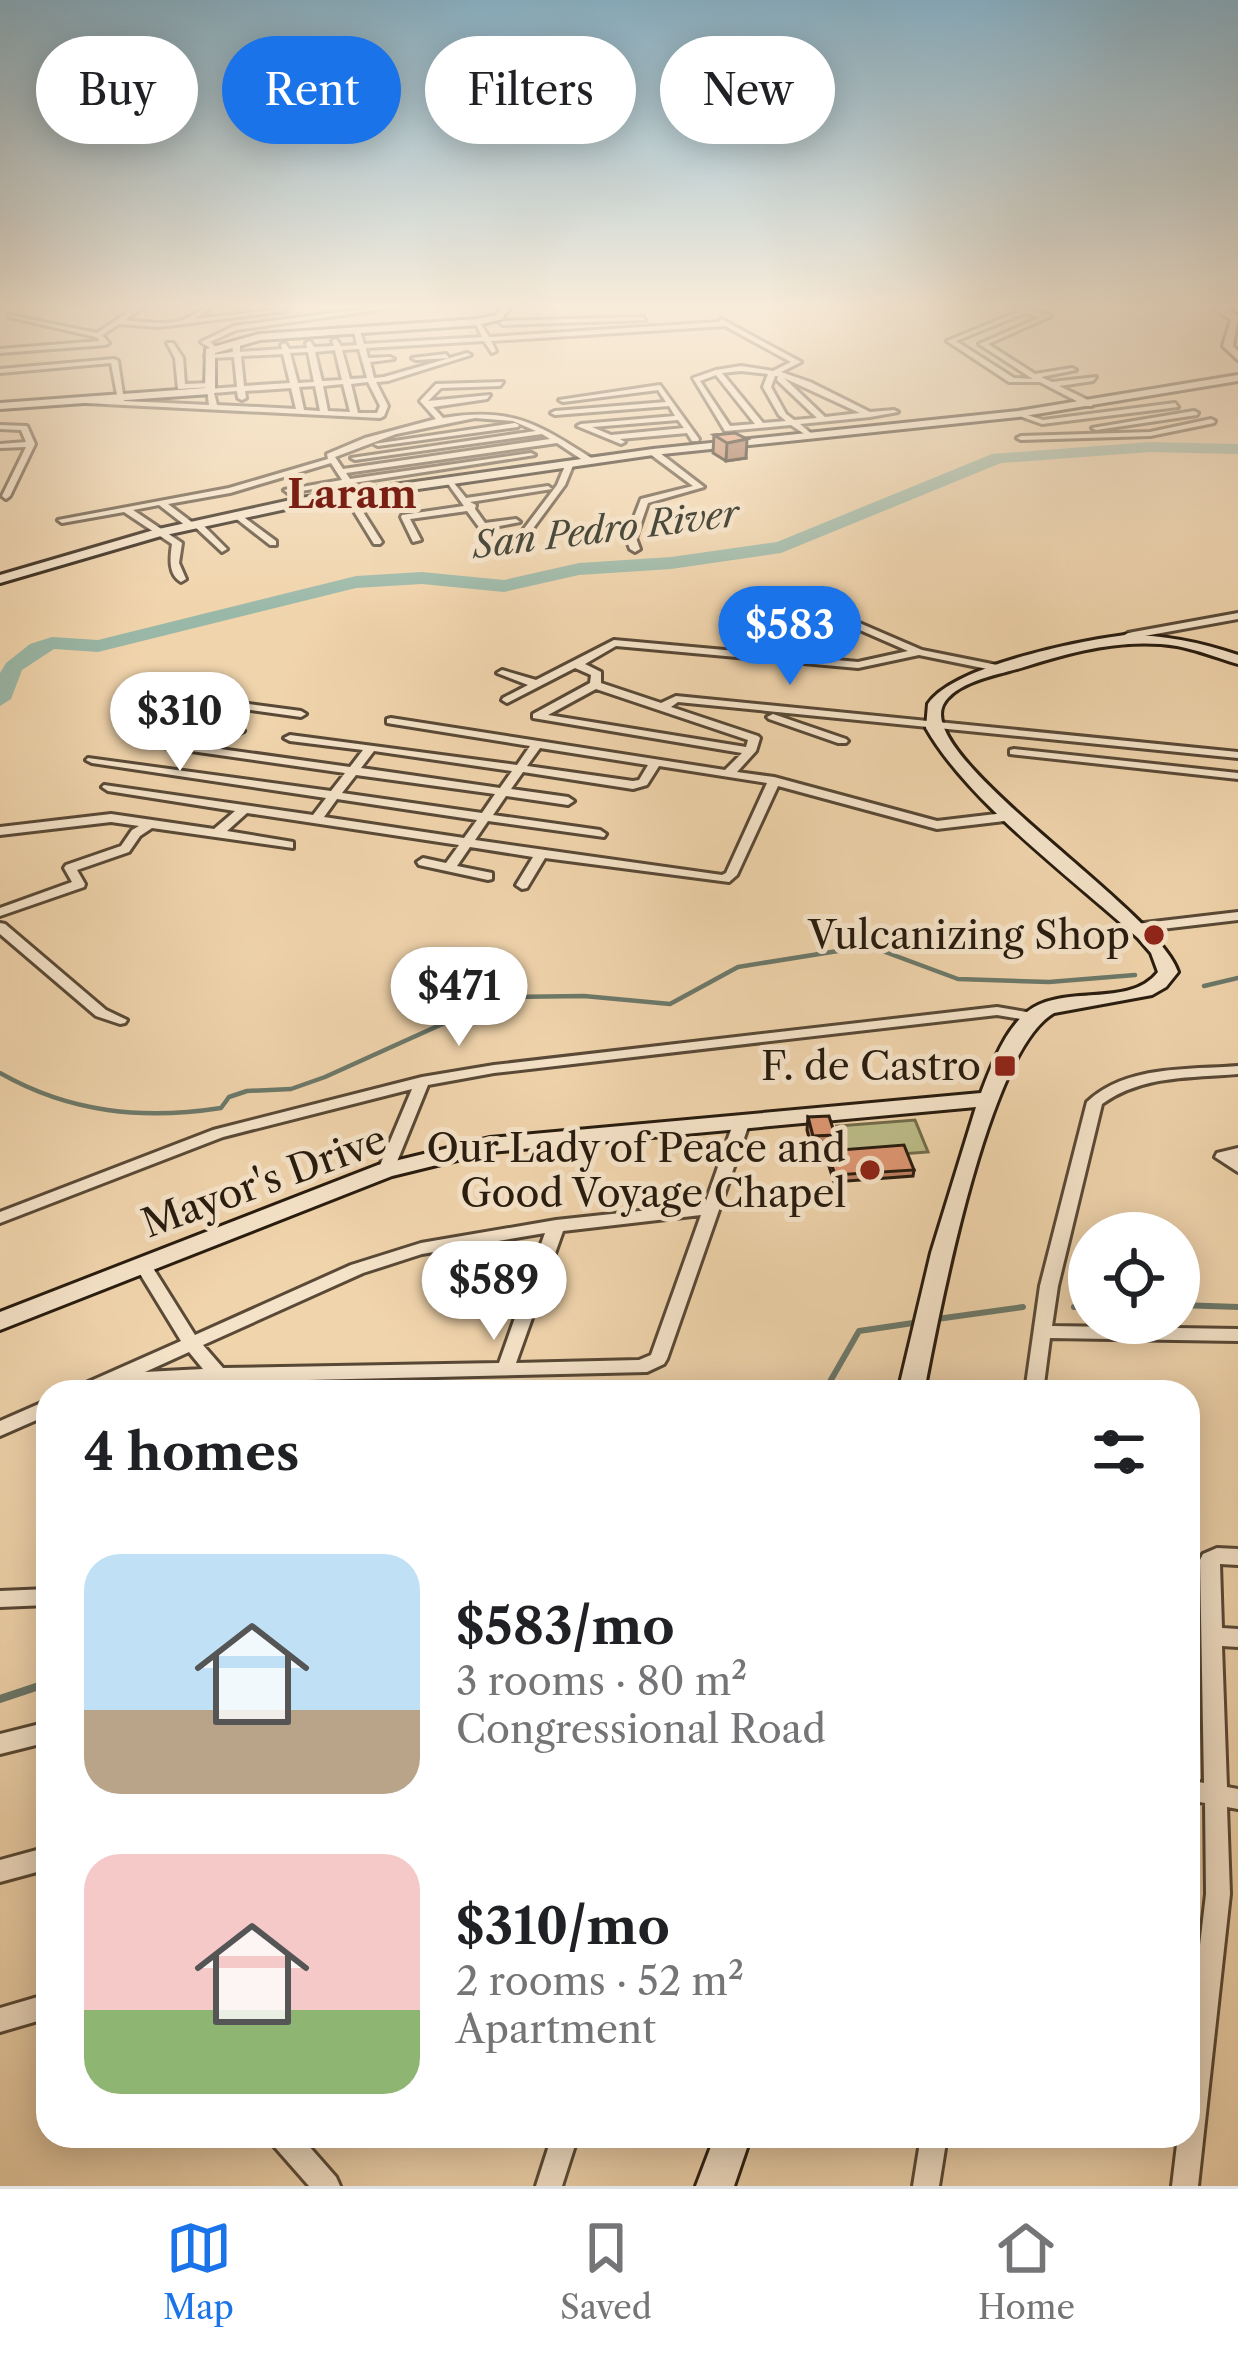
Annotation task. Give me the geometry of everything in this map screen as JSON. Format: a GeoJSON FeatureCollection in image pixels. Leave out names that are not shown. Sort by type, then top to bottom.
{"type":"FeatureCollection","features":[{"type":"Feature","properties":{"kind":"street"},"geometry":{"type":"LineString","coordinates":[[214,408],[378,416],[383,408]]}},
{"type":"Feature","properties":{"kind":"street"},"geometry":{"type":"LineString","coordinates":[[301,408],[302,412]]}},
{"type":"Feature","properties":{"kind":"street"},"geometry":{"type":"LineString","coordinates":[[323,408],[325,414]]}},
{"type":"Feature","properties":{"kind":"street"},"geometry":{"type":"LineString","coordinates":[[353,408],[355,415]]}},
{"type":"Feature","properties":{"kind":"street"},"geometry":{"type":"LineString","coordinates":[[430,408],[442,422]]}},
{"type":"Feature","properties":{"kind":"street"},"geometry":{"type":"LineString","coordinates":[[569,412],[580,408]]}},
{"type":"Feature","properties":{"kind":"street"},"geometry":{"type":"LineString","coordinates":[[555,413],[619,408]]}},
{"type":"Feature","properties":{"kind":"street"},"geometry":{"type":"LineString","coordinates":[[609,437],[692,434],[672,408]]}},
{"type":"Feature","properties":{"kind":"street"},"geometry":{"type":"LineString","coordinates":[[715,408],[728,429],[895,412]]}},
{"type":"Feature","properties":{"kind":"street"},"geometry":{"type":"LineString","coordinates":[[745,408],[760,427]]}},
{"type":"Feature","properties":{"kind":"street"},"geometry":{"type":"LineString","coordinates":[[783,408],[808,435]]}},
{"type":"Feature","properties":{"kind":"street"},"geometry":{"type":"LineString","coordinates":[[811,408],[824,420]]}},
{"type":"Feature","properties":{"kind":"street"},"geometry":{"type":"LineString","coordinates":[[857,408],[870,415]]}},
{"type":"Feature","properties":{"kind":"street"},"geometry":{"type":"LineString","coordinates":[[0,579],[94,549],[347,486],[1061,408]]}},
{"type":"Feature","properties":{"kind":"street"},"geometry":{"type":"LineString","coordinates":[[1018,414],[1042,422],[1151,408]]}},
{"type":"Feature","properties":{"kind":"street"},"geometry":{"type":"LineString","coordinates":[[1022,439],[1150,434],[1211,421],[1181,408]]}},
{"type":"Feature","properties":{"kind":"street"},"geometry":{"type":"LineString","coordinates":[[1076,436],[1089,429],[1193,413]]}},
{"type":"Feature","properties":{"kind":"street"},"geometry":{"type":"LineString","coordinates":[[377,542],[330,461],[329,456],[348,447],[424,425],[504,417],[590,461]]}},
{"type":"Feature","properties":{"kind":"street"},"geometry":{"type":"LineString","coordinates":[[621,442],[581,426],[678,418]]}},
{"type":"Feature","properties":{"kind":"street"},"geometry":{"type":"LineString","coordinates":[[355,458],[524,424]]}},
{"type":"Feature","properties":{"kind":"street"},"geometry":{"type":"LineString","coordinates":[[424,425],[501,551]]}},
{"type":"Feature","properties":{"kind":"street"},"geometry":{"type":"LineString","coordinates":[[0,427],[24,428],[29,440],[17,480],[5,492]]}},
{"type":"Feature","properties":{"kind":"street"},"geometry":{"type":"LineString","coordinates":[[348,447],[539,433]]}},
{"type":"Feature","properties":{"kind":"street"},"geometry":{"type":"LineString","coordinates":[[662,433],[675,449]]}},
{"type":"Feature","properties":{"kind":"street"},"geometry":{"type":"LineString","coordinates":[[0,436],[29,440]]}},
{"type":"Feature","properties":{"kind":"street"},"geometry":{"type":"LineString","coordinates":[[0,446],[29,440]]}},
{"type":"Feature","properties":{"kind":"street"},"geometry":{"type":"LineString","coordinates":[[452,471],[555,441]]}},
{"type":"Feature","properties":{"kind":"street"},"geometry":{"type":"LineString","coordinates":[[635,549],[631,538],[644,501],[700,487],[653,452]]}},
{"type":"Feature","properties":{"kind":"street"},"geometry":{"type":"LineString","coordinates":[[288,490],[452,471],[531,455]]}},
{"type":"Feature","properties":{"kind":"street"},"geometry":{"type":"LineString","coordinates":[[62,520],[161,503],[330,461]]}},
{"type":"Feature","properties":{"kind":"street"},"geometry":{"type":"LineString","coordinates":[[520,540],[561,485],[570,464]]}},
{"type":"Feature","properties":{"kind":"street"},"geometry":{"type":"LineString","coordinates":[[274,477],[299,500]]}},
{"type":"Feature","properties":{"kind":"street"},"geometry":{"type":"LineString","coordinates":[[0,481],[17,480]]}},
{"type":"Feature","properties":{"kind":"street"},"geometry":{"type":"LineString","coordinates":[[416,540],[405,517],[548,489]]}},
{"type":"Feature","properties":{"kind":"street"},"geometry":{"type":"LineString","coordinates":[[161,503],[222,549]]}},
{"type":"Feature","properties":{"kind":"street"},"geometry":{"type":"LineString","coordinates":[[126,509],[178,543],[174,563],[181,579]]}},
{"type":"Feature","properties":{"kind":"street"},"geometry":{"type":"LineString","coordinates":[[237,515],[273,543]]}},
{"type":"Feature","properties":{"kind":"street"},"geometry":{"type":"LineString","coordinates":[[485,526],[516,522]]}},
{"type":"Feature","properties":{"kind":"street"},"geometry":{"type":"LineString","coordinates":[[0,1218],[218,1133],[422,1082],[494,1069],[974,1014],[1033,1017],[1067,1003],[1140,992],[1162,982],[1168,972],[1164,958],[1012,816],[943,744],[934,726],[934,711],[942,695],[1001,669],[1084,642],[1238,616]]}},
{"type":"Feature","properties":{"kind":"street"},"geometry":{"type":"LineString","coordinates":[[857,626],[919,652],[1001,669]]}},
{"type":"Feature","properties":{"kind":"street"},"geometry":{"type":"LineString","coordinates":[[1128,636],[1186,643],[1238,660]]}},
{"type":"Feature","properties":{"kind":"street"},"geometry":{"type":"LineString","coordinates":[[507,700],[614,643],[858,664],[919,652]]}},
{"type":"Feature","properties":{"kind":"street"},"geometry":{"type":"LineString","coordinates":[[578,664],[597,674],[595,685]]}},
{"type":"Feature","properties":{"kind":"street"},"geometry":{"type":"LineString","coordinates":[[502,673],[536,684]]}},
{"type":"Feature","properties":{"kind":"street"},"geometry":{"type":"LineString","coordinates":[[729,773],[750,751],[754,738],[595,685],[536,718],[750,751]]}},
{"type":"Feature","properties":{"kind":"street"},"geometry":{"type":"LineString","coordinates":[[174,697],[301,714]]}},
{"type":"Feature","properties":{"kind":"street"},"geometry":{"type":"LineString","coordinates":[[662,707],[674,699],[1238,755]]}},
{"type":"Feature","properties":{"kind":"street"},"geometry":{"type":"LineString","coordinates":[[742,706],[842,741]]}},
{"type":"Feature","properties":{"kind":"street"},"geometry":{"type":"LineString","coordinates":[[217,752],[262,707]]}},
{"type":"Feature","properties":{"kind":"street"},"geometry":{"type":"LineString","coordinates":[[158,719],[238,731]]}},
{"type":"Feature","properties":{"kind":"street"},"geometry":{"type":"LineString","coordinates":[[391,721],[729,773],[937,825],[1012,816]]}},
{"type":"Feature","properties":{"kind":"street"},"geometry":{"type":"LineString","coordinates":[[1024,734],[1018,753],[1238,776]]}},
{"type":"Feature","properties":{"kind":"street"},"geometry":{"type":"LineString","coordinates":[[290,739],[633,785],[643,783],[656,762]]}},
{"type":"Feature","properties":{"kind":"street"},"geometry":{"type":"LineString","coordinates":[[449,868],[537,743]]}},
{"type":"Feature","properties":{"kind":"street"},"geometry":{"type":"LineString","coordinates":[[163,744],[568,801]]}},
{"type":"Feature","properties":{"kind":"street"},"geometry":{"type":"LineString","coordinates":[[316,819],[371,747]]}},
{"type":"Feature","properties":{"kind":"street"},"geometry":{"type":"LineString","coordinates":[[92,760],[600,834]]}},
{"type":"Feature","properties":{"kind":"street"},"geometry":{"type":"LineString","coordinates":[[108,787],[724,879],[731,875],[774,782]]}},
{"type":"Feature","properties":{"kind":"street"},"geometry":{"type":"LineString","coordinates":[[217,833],[244,809]]}},
{"type":"Feature","properties":{"kind":"street"},"geometry":{"type":"LineString","coordinates":[[0,831],[111,818],[289,844]]}},
{"type":"Feature","properties":{"kind":"street"},"geometry":{"type":"LineString","coordinates":[[0,912],[79,884],[70,868],[125,849],[136,833],[152,824]]}},
{"type":"Feature","properties":{"kind":"street"},"geometry":{"type":"LineString","coordinates":[[522,885],[541,854]]}},
{"type":"Feature","properties":{"kind":"street"},"geometry":{"type":"LineString","coordinates":[[423,862],[488,876]]}},
{"type":"Feature","properties":{"kind":"street"},"geometry":{"type":"LineString","coordinates":[[1136,928],[1238,916]]}},
{"type":"Feature","properties":{"kind":"street"},"geometry":{"type":"LineString","coordinates":[[0,927],[100,1013],[120,1020]]}},
{"type":"Feature","properties":{"kind":"street"},"geometry":{"type":"LineString","coordinates":[[913,1380],[931,1293],[991,1099],[1012,1047],[1033,1017]]}},
{"type":"Feature","properties":{"kind":"street"},"geometry":{"type":"LineString","coordinates":[[1036,1380],[1048,1286],[1094,1102],[1108,1089],[1135,1081],[1238,1070]]}},
{"type":"Feature","properties":{"kind":"street"},"geometry":{"type":"LineString","coordinates":[[386,1170],[422,1082]]}},
{"type":"Feature","properties":{"kind":"street","name":"Mayor's Drive"},"geometry":{"type":"LineString","coordinates":[[0,1321],[386,1170],[490,1145],[991,1099]]}},
{"type":"Feature","properties":{"kind":"street"},"geometry":{"type":"LineString","coordinates":[[124,1373],[147,1379],[641,1367],[658,1359],[740,1124]]}},
{"type":"Feature","properties":{"kind":"street"},"geometry":{"type":"LineString","coordinates":[[1238,1153],[1222,1157],[1238,1167]]}},
{"type":"Feature","properties":{"kind":"street"},"geometry":{"type":"LineString","coordinates":[[109,1380],[357,1269],[421,1249],[556,1226],[708,1209]]}},
{"type":"Feature","properties":{"kind":"street"},"geometry":{"type":"LineString","coordinates":[[506,1370],[556,1226]]}},
{"type":"Feature","properties":{"kind":"street"},"geometry":{"type":"LineString","coordinates":[[142,1264],[191,1343],[218,1375]]}},
{"type":"Feature","properties":{"kind":"street"},"geometry":{"type":"LineString","coordinates":[[1042,1332],[1238,1335]]}},
{"type":"Feature","properties":{"kind":"street"},"geometry":{"type":"LineString","coordinates":[[0,1429],[36,1412]]}},
{"type":"Feature","properties":{"kind":"street"},"geometry":{"type":"LineString","coordinates":[[1200,2053],[1226,1797],[1211,1636],[1210,1561],[1217,1556],[1238,1557]]}},
{"type":"Feature","properties":{"kind":"street"},"geometry":{"type":"LineString","coordinates":[[0,1599],[36,1598]]}},
{"type":"Feature","properties":{"kind":"street"},"geometry":{"type":"LineString","coordinates":[[1211,1636],[1238,1638]]}},
{"type":"Feature","properties":{"kind":"street"},"geometry":{"type":"LineString","coordinates":[[0,1744],[36,1735]]}},
{"type":"Feature","properties":{"kind":"street"},"geometry":{"type":"LineString","coordinates":[[0,1870],[36,1861]]}},
{"type":"Feature","properties":{"kind":"street"},"geometry":{"type":"LineString","coordinates":[[0,2020],[36,2010]]}},
{"type":"Feature","properties":{"kind":"street"},"geometry":{"type":"LineString","coordinates":[[293,2148],[327,2186]]}},
{"type":"Feature","properties":{"kind":"street"},"geometry":{"type":"LineString","coordinates":[[549,2186],[561,2148]]}},
{"type":"Feature","properties":{"kind":"street"},"geometry":{"type":"LineString","coordinates":[[715,2186],[729,2148]]}},
{"type":"Feature","properties":{"kind":"street"},"geometry":{"type":"LineString","coordinates":[[926,2186],[932,2148]]}},
{"type":"Feature","properties":{"kind":"street"},"geometry":{"type":"LineString","coordinates":[[1185,2186],[1189,2148]]}},
{"type":"Feature","properties":{"kind":"green space"},"geometry":{"type":"Polygon","coordinates":[[[915,1120],[928,1152],[849,1158],[837,1126],[915,1120]]]}},
{"type":"Feature","properties":{"kind":"building"},"geometry":{"type":"Polygon","coordinates":[[[735,433],[747,439],[727,443],[714,435],[735,433]]]}},
{"type":"Feature","properties":{"kind":"building"},"geometry":{"type":"Polygon","coordinates":[[[829,1116],[835,1135],[813,1136],[808,1117],[829,1116]]]}},
{"type":"Feature","properties":{"kind":"building","name":"Our Lady of Peace and Good Voyage Chapel"},"geometry":{"type":"Polygon","coordinates":[[[904,1145],[914,1170],[835,1175],[827,1151],[904,1145]]]}},
{"type":"Feature","properties":{"kind":"waterway","name":"San Pedro River"},"geometry":{"type":"LineString","coordinates":[[0,699],[13,667],[37,648],[52,643],[98,646],[356,582],[422,578],[504,586],[579,569],[671,563],[781,547],[998,458],[1150,447],[1238,449]]}},
{"type":"Feature","properties":{"kind":"waterway"},"geometry":{"type":"LineString","coordinates":[[0,1073],[80,1105],[135,1113],[192,1112],[221,1108],[229,1097],[247,1091],[291,1089],[325,1077],[502,997],[584,996],[670,1004],[738,967],[869,946],[958,979],[1049,982],[1135,975]]}},
{"type":"Feature","properties":{"kind":"waterway"},"geometry":{"type":"LineString","coordinates":[[1204,986],[1238,978]]}},
{"type":"Feature","properties":{"kind":"waterway"},"geometry":{"type":"LineString","coordinates":[[1200,1306],[1238,1307]]}},
{"type":"Feature","properties":{"kind":"waterway"},"geometry":{"type":"LineString","coordinates":[[937,1319],[1023,1307]]}},
{"type":"Feature","properties":{"kind":"waterway"},"geometry":{"type":"LineString","coordinates":[[831,1380],[859,1331],[920,1322]]}},
{"type":"Feature","properties":{"kind":"waterway"},"geometry":{"type":"LineString","coordinates":[[0,1699],[36,1687]]}},
{"type":"Feature","properties":{"kind":"place","name":"Vulcanizing Shop"},"geometry":{"type":"Point","coordinates":[1154,935]}},
{"type":"Feature","properties":{"kind":"place","name":"F. de Castro"},"geometry":{"type":"Point","coordinates":[1005,1066]}},
{"type":"Feature","properties":{"kind":"place","name":"Our Lady of Peace and Good Voyage Chapel"},"geometry":{"type":"Point","coordinates":[870,1170]}},
{"type":"Feature","properties":{"kind":"district","name":"Laram"},"geometry":{"type":"Point","coordinates":[352,494]}}]}
